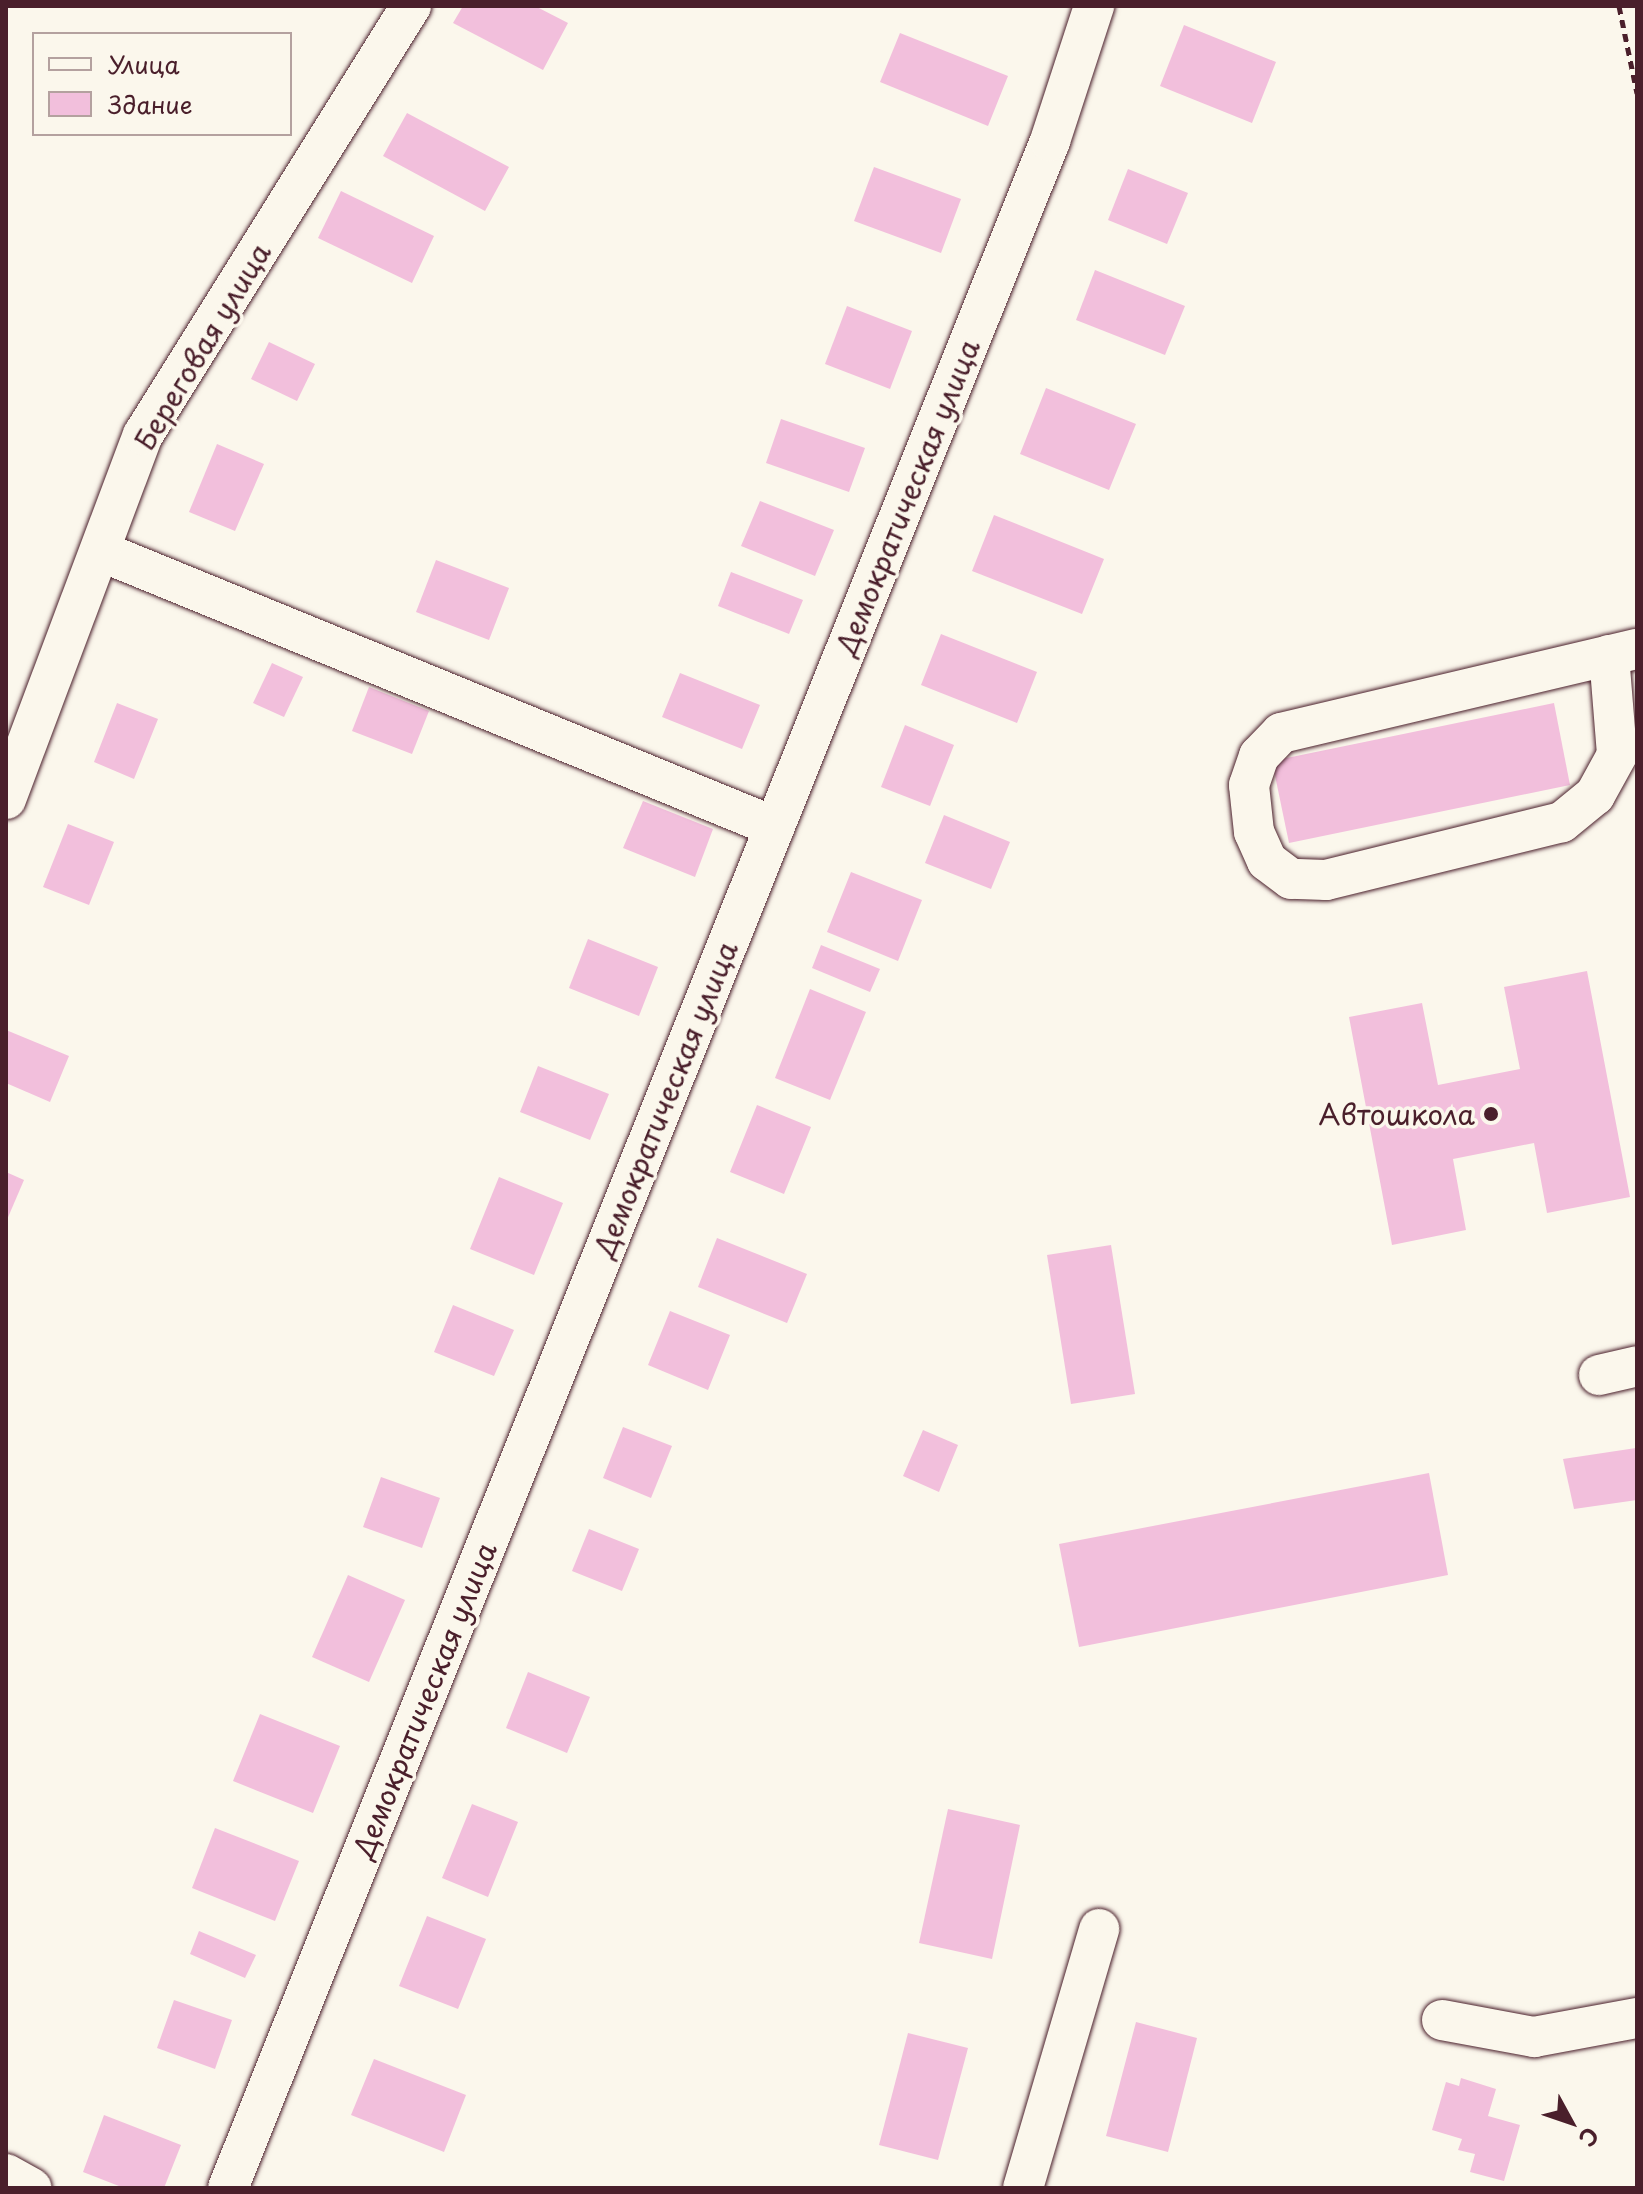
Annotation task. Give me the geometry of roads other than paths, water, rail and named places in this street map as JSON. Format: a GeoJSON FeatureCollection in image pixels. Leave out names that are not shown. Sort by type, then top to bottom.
{"type":"FeatureCollection","features":[{"type":"Feature","properties":{"kind":"street","name":"Береговая улица"},"geometry":{"type":"LineString","coordinates":[[6,799],[143,435],[411,6]]}},
{"type":"Feature","properties":{"kind":"street","name":"Демократическая улица"},"geometry":{"type":"LineString","coordinates":[[228,2188],[1050,141],[1094,6]]}},
{"type":"Feature","properties":{"kind":"street"},"geometry":{"type":"LineString","coordinates":[[100,551],[775,827]]}},
{"type":"Feature","properties":{"kind":"street"},"geometry":{"type":"LineString","coordinates":[[1623,652],[1617,755],[1595,795],[1562,822],[1326,880],[1291,879],[1267,861],[1254,832],[1249,785],[1259,756],[1281,733],[1623,652]]}},
{"type":"Feature","properties":{"kind":"street"},"geometry":{"type":"LineString","coordinates":[[1599,1375],[1637,1366]]}},
{"type":"Feature","properties":{"kind":"street"},"geometry":{"type":"LineString","coordinates":[[1023,2188],[1099,1929]]}},
{"type":"Feature","properties":{"kind":"street"},"geometry":{"type":"LineString","coordinates":[[1442,2020],[1534,2037],[1637,2018]]}},
{"type":"Feature","properties":{"kind":"street"},"geometry":{"type":"LineString","coordinates":[[6,2174],[31,2188]]}},
{"type":"Feature","properties":{"kind":"place","name":"Автошкола"},"geometry":{"type":"Point","coordinates":[1491,1114]}}]}
